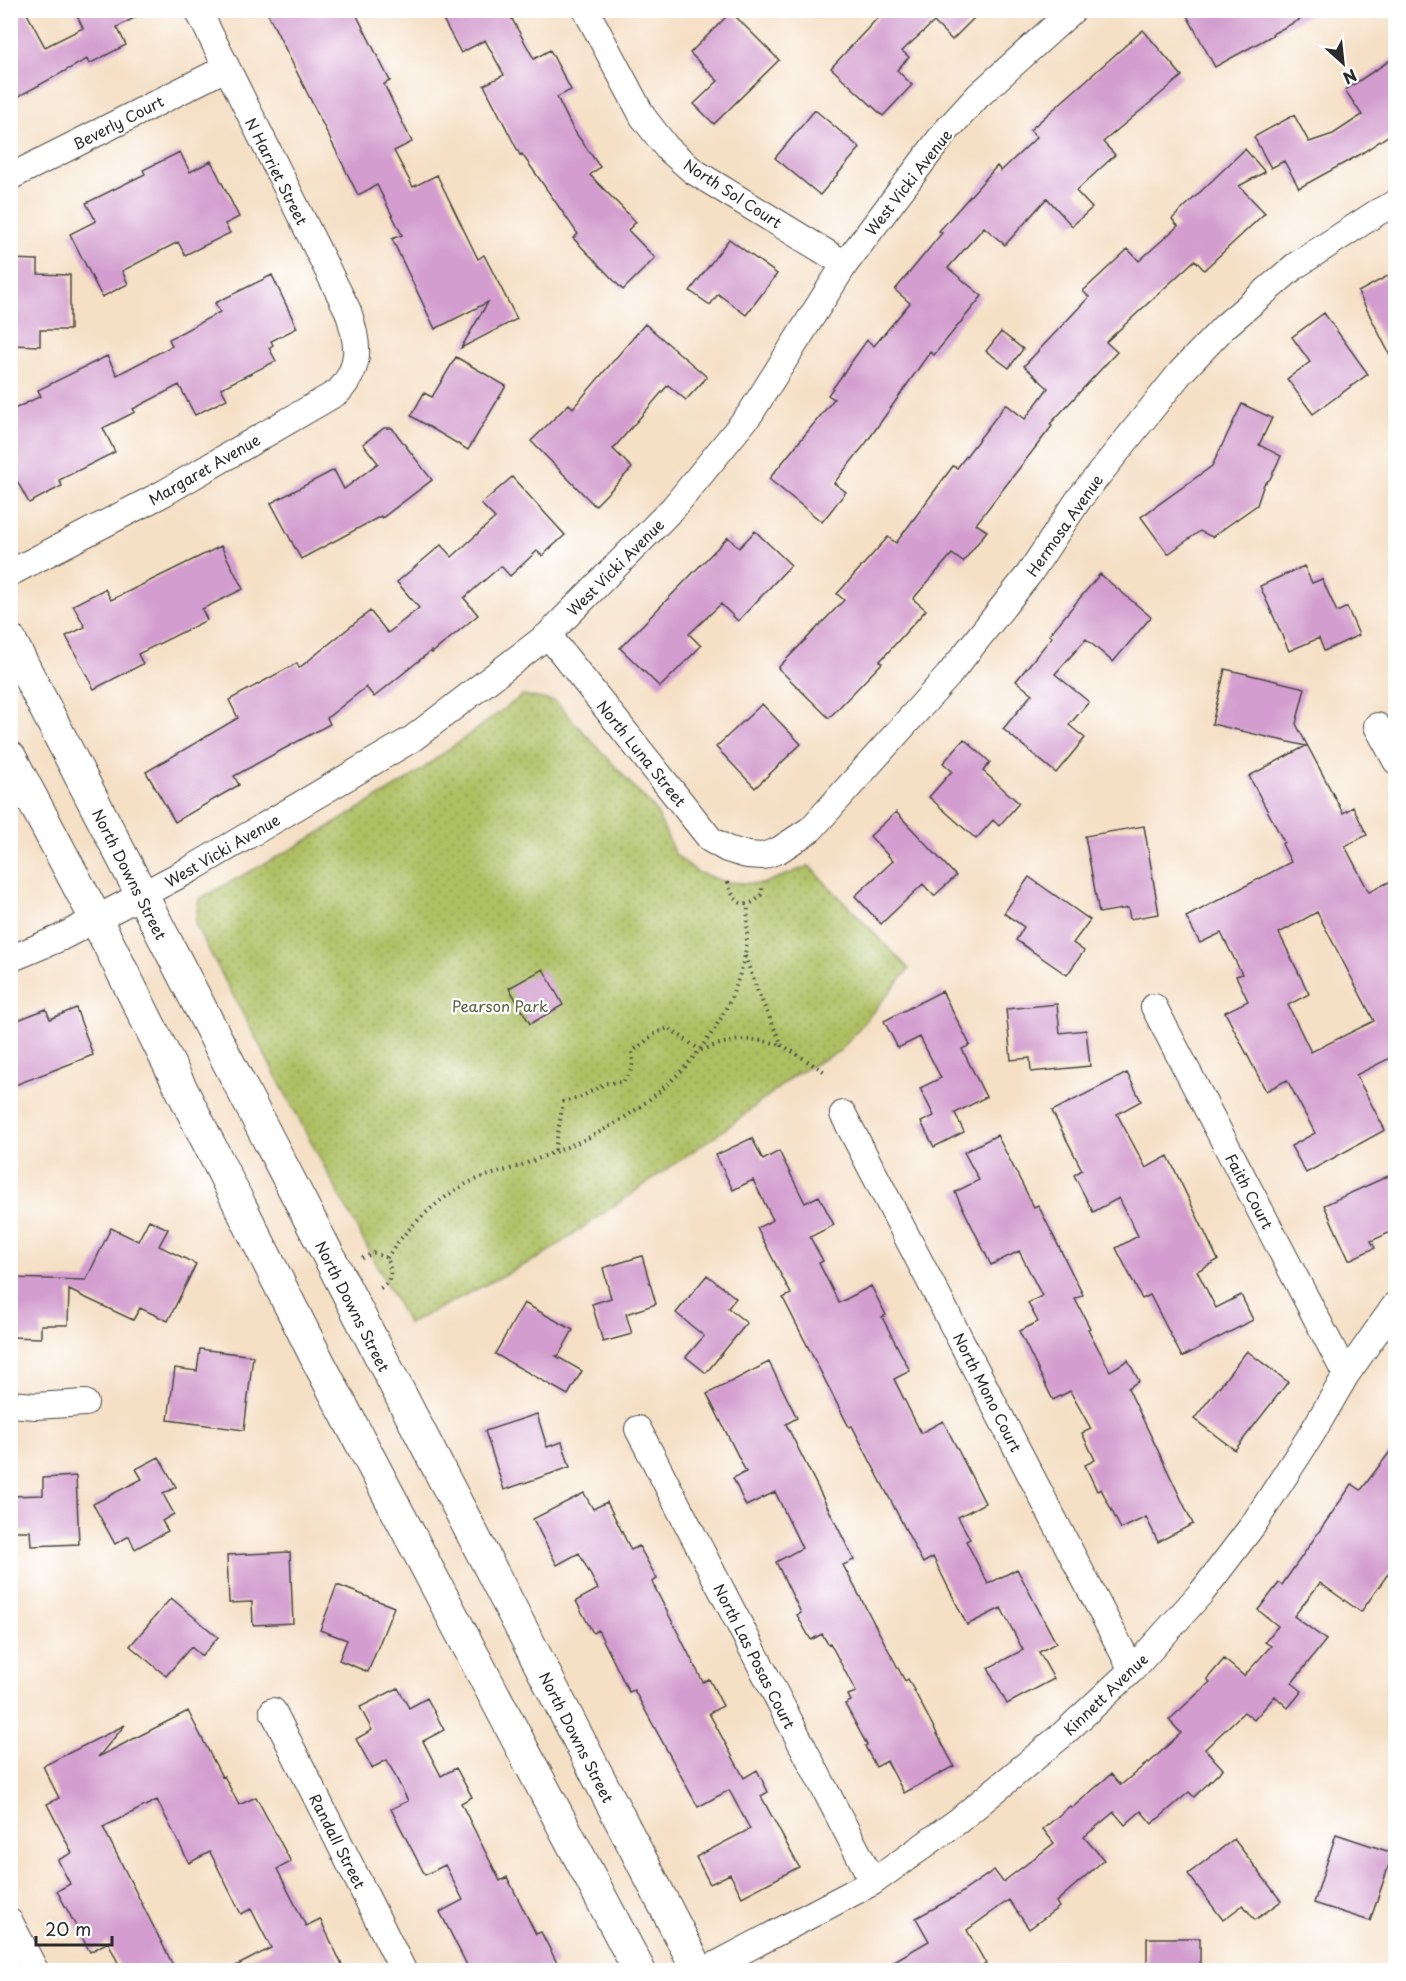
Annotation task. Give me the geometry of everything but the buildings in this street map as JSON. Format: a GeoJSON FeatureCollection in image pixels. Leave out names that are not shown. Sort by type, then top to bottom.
{"type":"FeatureCollection","features":[{"type":"Feature","properties":{"kind":"street","name":"N Harriet Street"},"geometry":{"type":"LineString","coordinates":[[198,10],[348,311],[355,332]]}},
{"type":"Feature","properties":{"kind":"street","name":"North Sol Court"},"geometry":{"type":"LineString","coordinates":[[586,10],[643,117],[667,148],[693,171],[845,264]]}},
{"type":"Feature","properties":{"kind":"street","name":"West Vicki Avenue"},"geometry":{"type":"LineString","coordinates":[[10,959],[96,919],[191,870],[411,738],[548,635],[674,507],[750,414],[845,264],[945,132],[978,96],[1073,10]]}},
{"type":"Feature","properties":{"kind":"street","name":"Beverly Court"},"geometry":{"type":"LineString","coordinates":[[10,177],[226,68]]}},
{"type":"Feature","properties":{"kind":"street","name":"Hermosa Avenue"},"geometry":{"type":"LineString","coordinates":[[747,855],[763,856],[779,850],[811,829],[948,676],[1029,574],[1079,499],[1181,372],[1225,326],[1295,266],[1395,203]]}},
{"type":"Feature","properties":{"kind":"street","name":"Margaret Avenue"},"geometry":{"type":"LineString","coordinates":[[10,573],[164,493],[338,392],[349,381],[357,362],[355,332]]}},
{"type":"Feature","properties":{"kind":"street","name":"North Luna Street"},"geometry":{"type":"LineString","coordinates":[[548,635],[711,840],[727,849],[747,855]]}},
{"type":"Feature","properties":{"kind":"street","name":"North Downs Street"},"geometry":{"type":"LineString","coordinates":[[10,640],[698,1971]]}},
{"type":"Feature","properties":{"kind":"street"},"geometry":{"type":"LineString","coordinates":[[1377,726],[1395,761]]}},
{"type":"Feature","properties":{"kind":"street"},"geometry":{"type":"LineString","coordinates":[[10,757],[96,919],[319,1363],[639,1971]]}},
{"type":"Feature","properties":{"kind":"street","name":"Faith Court"},"geometry":{"type":"LineString","coordinates":[[1154,1007],[1346,1375]]}},
{"type":"Feature","properties":{"kind":"street","name":"North Mono Court"},"geometry":{"type":"LineString","coordinates":[[843,1114],[1132,1670]]}},
{"type":"Feature","properties":{"kind":"street","name":"Kinnett Avenue"},"geometry":{"type":"LineString","coordinates":[[706,1971],[873,1882],[958,1821],[1062,1735],[1132,1670],[1202,1592],[1252,1525],[1311,1435],[1346,1375],[1395,1304]]}},
{"type":"Feature","properties":{"kind":"street"},"geometry":{"type":"LineString","coordinates":[[10,1404],[35,1406],[84,1403]]}},
{"type":"Feature","properties":{"kind":"street","name":"North Las Posas Court"},"geometry":{"type":"LineString","coordinates":[[638,1429],[873,1882]]}},
{"type":"Feature","properties":{"kind":"street","name":"Randall Street"},"geometry":{"type":"LineString","coordinates":[[273,1711],[403,1971]]}},
{"type":"Feature","properties":{"kind":"street"},"geometry":{"type":"LineString","coordinates":[[10,1922],[35,1971]]}},
{"type":"Feature","properties":{"kind":"path"},"geometry":{"type":"LineString","coordinates":[[728,882],[732,896],[741,904],[748,905],[762,894],[762,884]]}},
{"type":"Feature","properties":{"kind":"path"},"geometry":{"type":"LineString","coordinates":[[387,1258],[396,1242],[434,1207],[466,1184],[590,1137],[643,1105],[679,1074],[713,1033],[731,996],[744,955],[748,905]]}},
{"type":"Feature","properties":{"kind":"path"},"geometry":{"type":"LineString","coordinates":[[744,955],[782,1045]]}},
{"type":"Feature","properties":{"kind":"path"},"geometry":{"type":"LineString","coordinates":[[555,1151],[563,1102],[581,1098],[606,1083],[622,1082],[631,1074],[632,1052],[657,1032],[669,1028],[700,1050]]}},
{"type":"Feature","properties":{"kind":"path"},"geometry":{"type":"LineString","coordinates":[[700,1050],[726,1041],[745,1038],[760,1039],[782,1045],[825,1072]]}},
{"type":"Feature","properties":{"kind":"path"},"geometry":{"type":"LineString","coordinates":[[362,1258],[374,1253],[387,1258],[391,1278],[387,1285],[379,1289]]}},
{"type":"Feature","properties":{"kind":"green space","name":"Pearson Park"},"geometry":{"type":"Polygon","coordinates":[[[523,695],[556,702],[656,811],[675,854],[697,872],[726,882],[762,884],[809,866],[909,969],[840,1051],[796,1074],[735,1122],[540,1257],[408,1324],[195,924],[199,899],[299,845],[407,780],[523,695]]]}}]}
